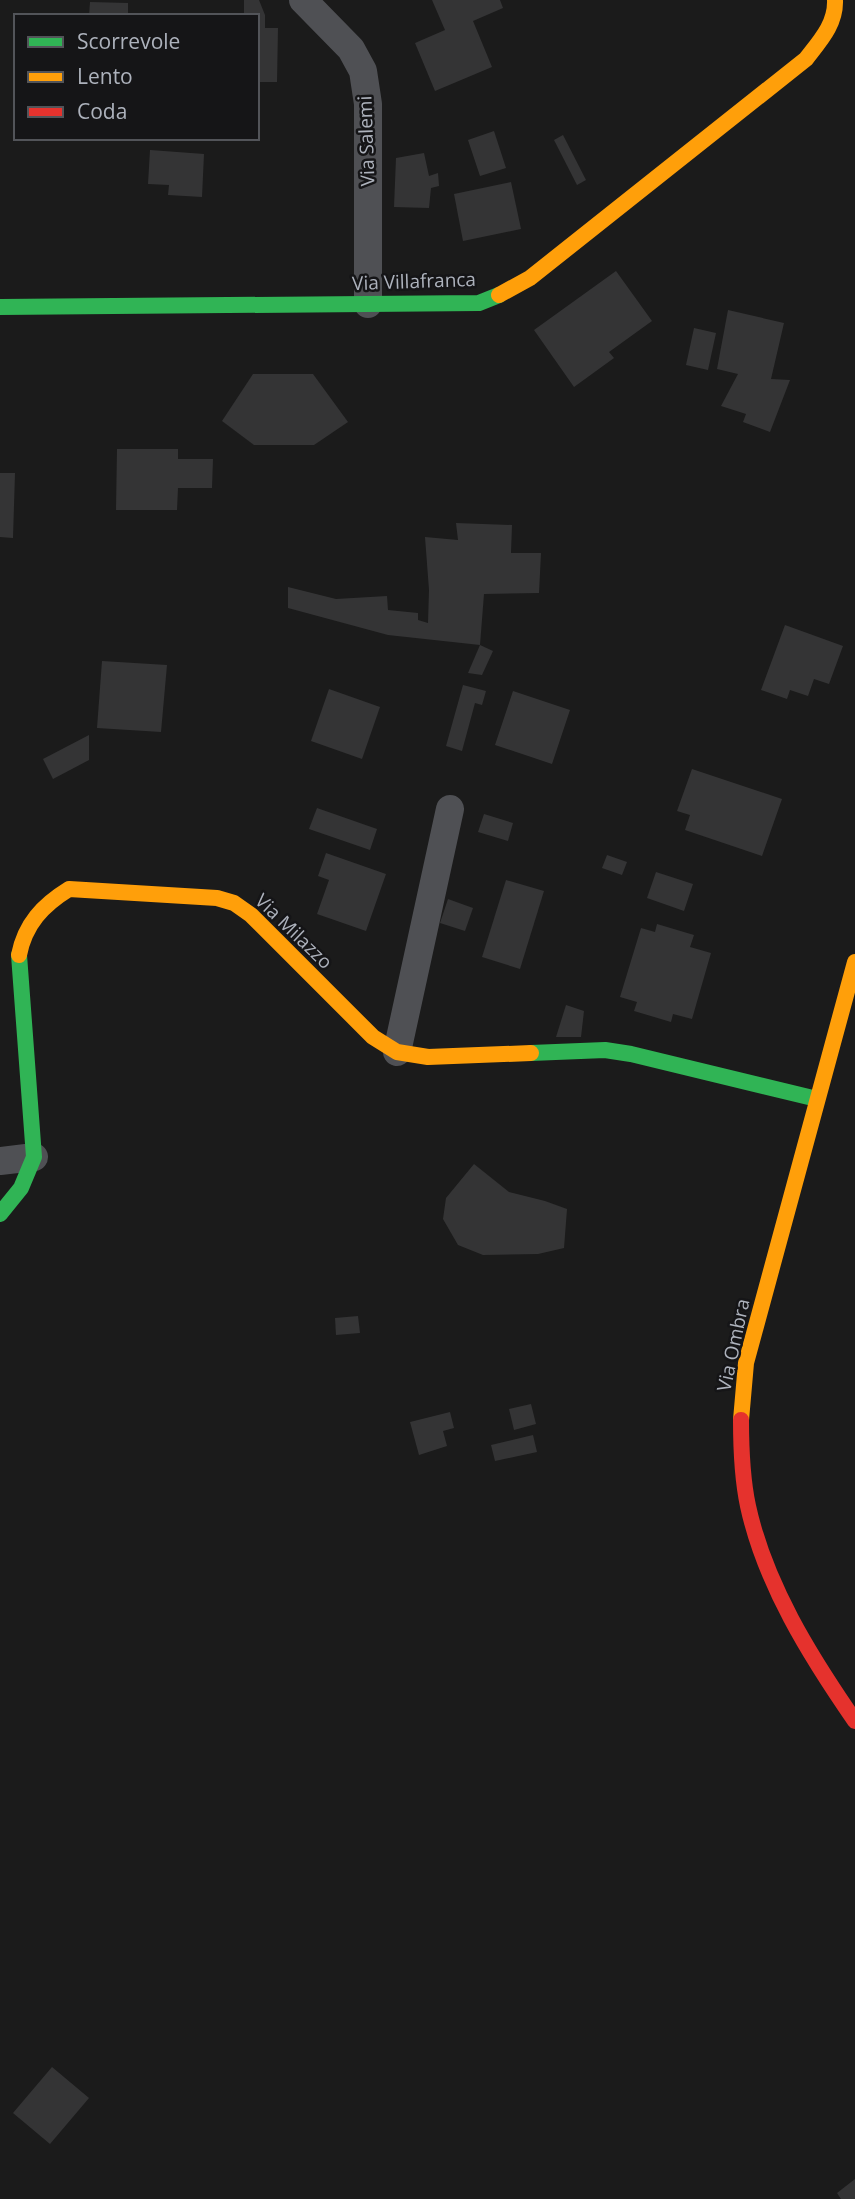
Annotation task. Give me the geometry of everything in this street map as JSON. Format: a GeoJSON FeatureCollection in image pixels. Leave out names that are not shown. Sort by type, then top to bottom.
{"type":"FeatureCollection","features":[{"type":"Feature","properties":{"kind":"street","name":"Via Salemi"},"geometry":{"type":"LineString","coordinates":[[303,0],[351,49],[363,71],[368,104],[368,304]]}},
{"type":"Feature","properties":{"kind":"street","name":"Via Villafranca"},"geometry":{"type":"LineString","coordinates":[[0,307],[479,303],[507,292],[530,278],[806,60],[828,31],[837,8],[835,0]]}},
{"type":"Feature","properties":{"kind":"street"},"geometry":{"type":"LineString","coordinates":[[397,1052],[450,809]]}},
{"type":"Feature","properties":{"kind":"street","name":"Via Milazzo"},"geometry":{"type":"LineString","coordinates":[[0,1214],[23,1187],[34,1157],[19,953],[24,934],[35,914],[69,889],[217,898],[233,903],[251,915],[373,1037],[397,1052],[428,1056],[605,1050],[817,1099]]}},
{"type":"Feature","properties":{"kind":"street","name":"Via Ombra"},"geometry":{"type":"LineString","coordinates":[[855,962],[746,1363],[740,1419],[750,1514],[764,1556],[789,1614],[822,1673],[855,1721]]}},
{"type":"Feature","properties":{"kind":"street"},"geometry":{"type":"LineString","coordinates":[[0,1161],[34,1157]]}},
{"type":"Feature","properties":{"kind":"building"},"geometry":{"type":"Polygon","coordinates":[[[244,0],[259,0],[265,15],[265,28],[278,28],[277,82],[259,82],[259,14],[244,14],[244,0]]]}},
{"type":"Feature","properties":{"kind":"building"},"geometry":{"type":"Polygon","coordinates":[[[432,0],[500,0],[503,8],[473,21],[492,67],[435,91],[415,43],[445,30],[432,0]]]}},
{"type":"Feature","properties":{"kind":"building"},"geometry":{"type":"Polygon","coordinates":[[[90,2],[128,3],[128,14],[89,14],[90,2]]]}},
{"type":"Feature","properties":{"kind":"building"},"geometry":{"type":"Polygon","coordinates":[[[494,131],[506,168],[480,176],[468,140],[494,131]]]}},
{"type":"Feature","properties":{"kind":"building"},"geometry":{"type":"Polygon","coordinates":[[[563,135],[586,180],[577,185],[554,140],[563,135]]]}},
{"type":"Feature","properties":{"kind":"building"},"geometry":{"type":"Polygon","coordinates":[[[150,150],[204,154],[202,197],[168,195],[169,185],[148,184],[150,150]]]}},
{"type":"Feature","properties":{"kind":"building"},"geometry":{"type":"Polygon","coordinates":[[[424,153],[429,176],[438,173],[439,186],[431,188],[429,208],[394,207],[396,158],[424,153]]]}},
{"type":"Feature","properties":{"kind":"building"},"geometry":{"type":"Polygon","coordinates":[[[511,182],[521,229],[463,241],[454,194],[511,182]]]}},
{"type":"Feature","properties":{"kind":"building"},"geometry":{"type":"Polygon","coordinates":[[[616,271],[652,321],[609,352],[614,358],[574,387],[534,330],[616,271]]]}},
{"type":"Feature","properties":{"kind":"building"},"geometry":{"type":"Polygon","coordinates":[[[728,310],[784,323],[771,379],[790,380],[770,432],[743,422],[746,414],[721,406],[738,374],[717,369],[728,310]]]}},
{"type":"Feature","properties":{"kind":"building"},"geometry":{"type":"Polygon","coordinates":[[[694,328],[716,333],[708,370],[686,365],[694,328]]]}},
{"type":"Feature","properties":{"kind":"building"},"geometry":{"type":"Polygon","coordinates":[[[253,374],[313,374],[348,422],[314,445],[254,445],[222,421],[253,374]]]}},
{"type":"Feature","properties":{"kind":"building"},"geometry":{"type":"Polygon","coordinates":[[[117,449],[178,449],[178,459],[213,459],[212,488],[178,488],[177,510],[116,510],[117,449]]]}},
{"type":"Feature","properties":{"kind":"building"},"geometry":{"type":"Polygon","coordinates":[[[0,473],[15,473],[13,538],[0,537],[0,473]]]}},
{"type":"Feature","properties":{"kind":"building"},"geometry":{"type":"Polygon","coordinates":[[[456,523],[512,525],[511,553],[541,553],[539,593],[484,594],[480,645],[388,635],[288,608],[288,587],[336,599],[387,596],[388,610],[418,613],[418,620],[428,623],[429,590],[425,537],[458,540],[456,523]]]}},
{"type":"Feature","properties":{"kind":"building"},"geometry":{"type":"Polygon","coordinates":[[[785,625],[843,646],[829,684],[814,679],[808,696],[790,690],[787,699],[761,690],[785,625]]]}},
{"type":"Feature","properties":{"kind":"building"},"geometry":{"type":"Polygon","coordinates":[[[480,645],[493,651],[482,675],[468,673],[480,645]]]}},
{"type":"Feature","properties":{"kind":"building"},"geometry":{"type":"Polygon","coordinates":[[[102,661],[167,665],[161,732],[97,728],[102,661]]]}},
{"type":"Feature","properties":{"kind":"building"},"geometry":{"type":"Polygon","coordinates":[[[463,685],[486,691],[482,705],[475,703],[462,751],[446,746],[463,685]]]}},
{"type":"Feature","properties":{"kind":"building"},"geometry":{"type":"Polygon","coordinates":[[[329,689],[380,707],[362,759],[311,741],[329,689]]]}},
{"type":"Feature","properties":{"kind":"building"},"geometry":{"type":"Polygon","coordinates":[[[513,691],[570,710],[552,764],[495,745],[513,691]]]}},
{"type":"Feature","properties":{"kind":"building"},"geometry":{"type":"Polygon","coordinates":[[[89,735],[89,760],[53,779],[43,759],[89,735]]]}},
{"type":"Feature","properties":{"kind":"building"},"geometry":{"type":"Polygon","coordinates":[[[692,769],[782,799],[762,856],[685,830],[690,815],[677,811],[692,769]]]}},
{"type":"Feature","properties":{"kind":"building"},"geometry":{"type":"Polygon","coordinates":[[[317,808],[377,829],[370,850],[309,829],[317,808]]]}},
{"type":"Feature","properties":{"kind":"building"},"geometry":{"type":"Polygon","coordinates":[[[484,814],[513,823],[508,841],[478,832],[484,814]]]}},
{"type":"Feature","properties":{"kind":"building"},"geometry":{"type":"Polygon","coordinates":[[[326,853],[386,874],[366,931],[317,914],[329,880],[318,876],[326,853]]]}},
{"type":"Feature","properties":{"kind":"building"},"geometry":{"type":"Polygon","coordinates":[[[607,855],[627,862],[622,875],[602,868],[607,855]]]}},
{"type":"Feature","properties":{"kind":"building"},"geometry":{"type":"Polygon","coordinates":[[[656,872],[693,884],[684,911],[647,898],[656,872]]]}},
{"type":"Feature","properties":{"kind":"building"},"geometry":{"type":"Polygon","coordinates":[[[506,880],[544,891],[520,969],[482,957],[506,880]]]}},
{"type":"Feature","properties":{"kind":"building"},"geometry":{"type":"Polygon","coordinates":[[[448,899],[473,908],[465,931],[440,923],[448,899]]]}},
{"type":"Feature","properties":{"kind":"building"},"geometry":{"type":"Polygon","coordinates":[[[657,924],[694,935],[690,947],[711,953],[692,1019],[673,1014],[671,1022],[634,1011],[637,1002],[620,997],[641,928],[655,932],[657,924]]]}},
{"type":"Feature","properties":{"kind":"building"},"geometry":{"type":"Polygon","coordinates":[[[566,1005],[584,1011],[581,1037],[556,1037],[566,1005]]]}},
{"type":"Feature","properties":{"kind":"building"},"geometry":{"type":"Polygon","coordinates":[[[474,1164],[509,1192],[567,1209],[564,1248],[538,1254],[483,1255],[458,1245],[443,1219],[446,1198],[474,1164]]]}},
{"type":"Feature","properties":{"kind":"building"},"geometry":{"type":"Polygon","coordinates":[[[358,1316],[360,1333],[336,1335],[335,1318],[358,1316]]]}},
{"type":"Feature","properties":{"kind":"building"},"geometry":{"type":"Polygon","coordinates":[[[531,1404],[536,1424],[514,1430],[509,1409],[531,1404]]]}},
{"type":"Feature","properties":{"kind":"building"},"geometry":{"type":"Polygon","coordinates":[[[450,1412],[454,1428],[443,1431],[447,1446],[419,1455],[410,1422],[450,1412]]]}},
{"type":"Feature","properties":{"kind":"building"},"geometry":{"type":"Polygon","coordinates":[[[533,1435],[537,1452],[495,1461],[491,1445],[533,1435]]]}},
{"type":"Feature","properties":{"kind":"building"},"geometry":{"type":"Polygon","coordinates":[[[52,2067],[89,2098],[50,2144],[13,2113],[52,2067]]]}},
{"type":"Feature","properties":{"kind":"building"},"geometry":{"type":"Polygon","coordinates":[[[855,2179],[855,2199],[841,2199],[837,2193],[855,2179]]]}},
{"type":"Feature","properties":{"kind":"traffic: fast"},"geometry":{"type":"LineString","coordinates":[[0,307],[479,303],[499,295]]}},
{"type":"Feature","properties":{"kind":"traffic: fast"},"geometry":{"type":"LineString","coordinates":[[0,1214],[21,1188],[34,1157],[19,955]]}},
{"type":"Feature","properties":{"kind":"traffic: fast"},"geometry":{"type":"LineString","coordinates":[[531,1053],[605,1050],[631,1054],[817,1099]]}},
{"type":"Feature","properties":{"kind":"traffic: slow"},"geometry":{"type":"LineString","coordinates":[[499,295],[530,278],[806,59],[830,24],[835,0]]}},
{"type":"Feature","properties":{"kind":"traffic: slow"},"geometry":{"type":"LineString","coordinates":[[19,955],[26,934],[37,916],[69,889],[217,898],[234,903],[251,915],[373,1037],[397,1052],[428,1057],[531,1053]]}},
{"type":"Feature","properties":{"kind":"traffic: slow"},"geometry":{"type":"LineString","coordinates":[[741,1420],[746,1363],[855,962]]}},
{"type":"Feature","properties":{"kind":"traffic: jam"},"geometry":{"type":"LineString","coordinates":[[741,1420],[746,1495],[766,1563],[777,1591],[806,1645],[855,1721]]}}]}
